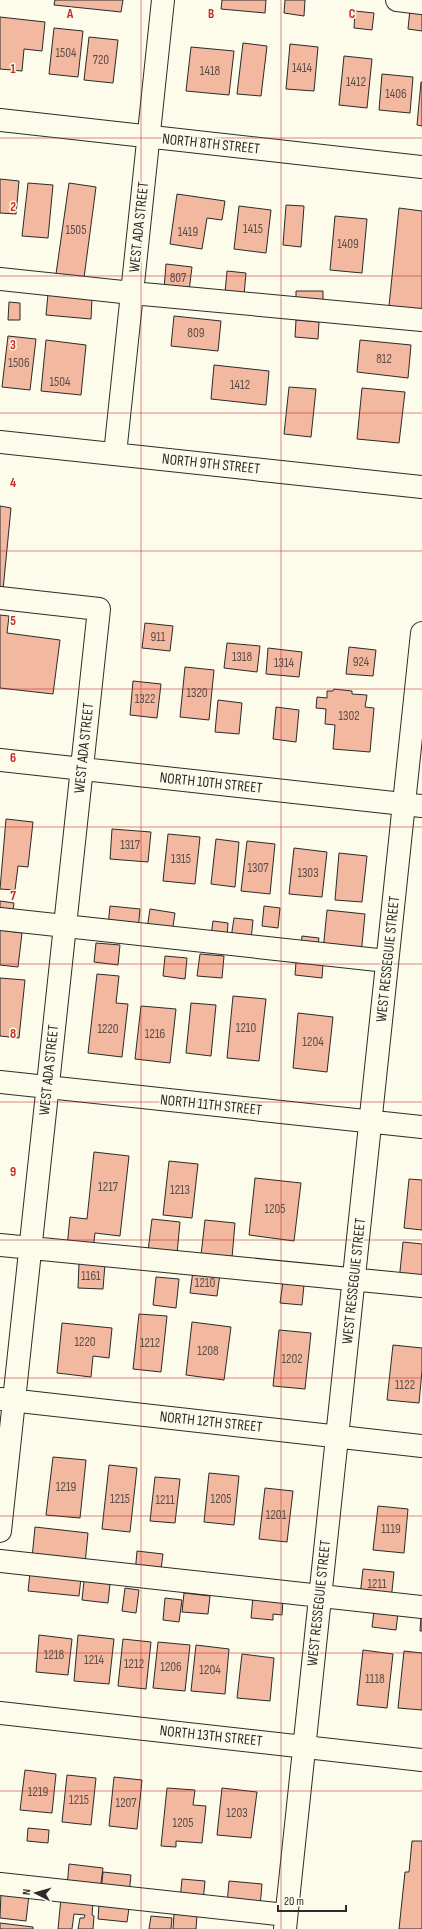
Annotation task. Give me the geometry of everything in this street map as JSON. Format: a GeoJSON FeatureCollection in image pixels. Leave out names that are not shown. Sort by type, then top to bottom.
{"type":"FeatureCollection","features":[{"type":"Feature","properties":{"kind":"street","name":"WEST ADA STREET"},"geometry":{"type":"LineString","coordinates":[[115,454],[163,0]]}},
{"type":"Feature","properties":{"kind":"street"},"geometry":{"type":"LineString","coordinates":[[397,0],[422,3]]}},
{"type":"Feature","properties":{"kind":"street","name":"NORTH 8TH STREET"},"geometry":{"type":"LineString","coordinates":[[0,120],[422,167]]}},
{"type":"Feature","properties":{"kind":"street"},"geometry":{"type":"LineString","coordinates":[[0,279],[422,320]]}},
{"type":"Feature","properties":{"kind":"street","name":"NORTH 9TH STREET"},"geometry":{"type":"LineString","coordinates":[[0,442],[422,487]]}},
{"type":"Feature","properties":{"kind":"street","name":"WEST ADA STREET"},"geometry":{"type":"LineString","coordinates":[[0,598],[99,609],[30,1249],[7,1400],[0,1530]]}},
{"type":"Feature","properties":{"kind":"street","name":"WEST RESSEGUIE STREET"},"geometry":{"type":"LineString","coordinates":[[286,1922],[387,961],[413,805],[422,633]]}},
{"type":"Feature","properties":{"kind":"street","name":"NORTH 10TH STREET"},"geometry":{"type":"LineString","coordinates":[[0,760],[413,805]]}},
{"type":"Feature","properties":{"kind":"street"},"geometry":{"type":"LineString","coordinates":[[0,919],[387,961]]}},
{"type":"Feature","properties":{"kind":"street","name":"NORTH 11TH STREET"},"geometry":{"type":"LineString","coordinates":[[0,1082],[422,1128]]}},
{"type":"Feature","properties":{"kind":"street"},"geometry":{"type":"LineString","coordinates":[[0,1245],[422,1286]]}},
{"type":"Feature","properties":{"kind":"street","name":"NORTH 12TH STREET"},"geometry":{"type":"LineString","coordinates":[[7,1400],[422,1446]]}},
{"type":"Feature","properties":{"kind":"street"},"geometry":{"type":"LineString","coordinates":[[0,1561],[422,1607]]}},
{"type":"Feature","properties":{"kind":"street","name":"NORTH 13TH STREET"},"geometry":{"type":"LineString","coordinates":[[0,1713],[422,1760]]}},
{"type":"Feature","properties":{"kind":"street"},"geometry":{"type":"LineString","coordinates":[[0,1884],[286,1922]]}},
{"type":"Feature","properties":{"kind":"building"},"geometry":{"type":"Polygon","coordinates":[[[55,0],[123,0],[121,12],[54,5],[55,0]]]}},
{"type":"Feature","properties":{"kind":"building"},"geometry":{"type":"Polygon","coordinates":[[[222,0],[266,0],[265,13],[221,9],[222,0]]]}},
{"type":"Feature","properties":{"kind":"building"},"geometry":{"type":"Polygon","coordinates":[[[285,0],[305,0],[304,16],[284,13],[285,0]]]}},
{"type":"Feature","properties":{"kind":"building"},"geometry":{"type":"Polygon","coordinates":[[[410,9],[422,10],[422,31],[408,29],[410,9]]]}},
{"type":"Feature","properties":{"kind":"building"},"geometry":{"type":"Polygon","coordinates":[[[355,11],[374,13],[372,30],[354,28],[355,11]]]}},
{"type":"Feature","properties":{"kind":"building"},"geometry":{"type":"Polygon","coordinates":[[[0,17],[45,22],[42,51],[24,49],[22,71],[0,69],[0,17]]]}},
{"type":"Feature","properties":{"kind":"building"},"geometry":{"type":"Polygon","coordinates":[[[54,28],[83,31],[78,77],[49,74],[54,28]]]}},
{"type":"Feature","properties":{"kind":"building"},"geometry":{"type":"Polygon","coordinates":[[[89,37],[118,40],[113,83],[84,80],[89,37]]]}},
{"type":"Feature","properties":{"kind":"building"},"geometry":{"type":"Polygon","coordinates":[[[243,43],[267,46],[261,96],[237,94],[243,43]]]}},
{"type":"Feature","properties":{"kind":"building"},"geometry":{"type":"Polygon","coordinates":[[[290,44],[318,47],[314,91],[286,89],[290,44]]]}},
{"type":"Feature","properties":{"kind":"building"},"geometry":{"type":"Polygon","coordinates":[[[191,47],[234,51],[229,95],[186,91],[191,47]]]}},
{"type":"Feature","properties":{"kind":"building"},"geometry":{"type":"Polygon","coordinates":[[[344,56],[372,59],[367,108],[339,105],[344,56]]]}},
{"type":"Feature","properties":{"kind":"building"},"geometry":{"type":"Polygon","coordinates":[[[382,74],[413,77],[410,113],[379,110],[382,74]]]}},
{"type":"Feature","properties":{"kind":"building"},"geometry":{"type":"Polygon","coordinates":[[[422,82],[422,126],[417,125],[422,82]]]}},
{"type":"Feature","properties":{"kind":"building"},"geometry":{"type":"Polygon","coordinates":[[[0,179],[19,181],[16,214],[0,213],[0,179]]]}},
{"type":"Feature","properties":{"kind":"building"},"geometry":{"type":"Polygon","coordinates":[[[28,183],[53,185],[48,238],[22,236],[28,183]]]}},
{"type":"Feature","properties":{"kind":"building"},"geometry":{"type":"Polygon","coordinates":[[[69,183],[96,187],[84,278],[56,274],[69,183]]]}},
{"type":"Feature","properties":{"kind":"building"},"geometry":{"type":"Polygon","coordinates":[[[177,194],[225,201],[222,220],[207,218],[202,249],[170,244],[177,194]]]}},
{"type":"Feature","properties":{"kind":"building"},"geometry":{"type":"Polygon","coordinates":[[[286,205],[304,206],[301,247],[283,245],[286,205]]]}},
{"type":"Feature","properties":{"kind":"building"},"geometry":{"type":"Polygon","coordinates":[[[239,206],[271,210],[266,253],[234,249],[239,206]]]}},
{"type":"Feature","properties":{"kind":"building"},"geometry":{"type":"Polygon","coordinates":[[[399,208],[422,211],[422,310],[389,306],[399,208]]]}},
{"type":"Feature","properties":{"kind":"building"},"geometry":{"type":"Polygon","coordinates":[[[335,216],[367,219],[362,273],[330,270],[335,216]]]}},
{"type":"Feature","properties":{"kind":"building"},"geometry":{"type":"Polygon","coordinates":[[[166,264],[192,267],[189,291],[164,289],[166,264]]]}},
{"type":"Feature","properties":{"kind":"building"},"geometry":{"type":"Polygon","coordinates":[[[227,271],[246,273],[244,295],[225,293],[227,271]]]}},
{"type":"Feature","properties":{"kind":"building"},"geometry":{"type":"Polygon","coordinates":[[[296,291],[323,291],[323,305],[296,305],[296,291]]]}},
{"type":"Feature","properties":{"kind":"building"},"geometry":{"type":"Polygon","coordinates":[[[48,294],[92,298],[91,319],[46,315],[48,294]]]}},
{"type":"Feature","properties":{"kind":"building"},"geometry":{"type":"Polygon","coordinates":[[[9,302],[20,303],[20,320],[8,320],[9,302]]]}},
{"type":"Feature","properties":{"kind":"building"},"geometry":{"type":"Polygon","coordinates":[[[174,316],[221,321],[218,351],[171,346],[174,316]]]}},
{"type":"Feature","properties":{"kind":"building"},"geometry":{"type":"Polygon","coordinates":[[[296,320],[319,322],[318,339],[295,337],[296,320]]]}},
{"type":"Feature","properties":{"kind":"building"},"geometry":{"type":"Polygon","coordinates":[[[8,336],[36,339],[30,390],[2,387],[8,336]]]}},
{"type":"Feature","properties":{"kind":"building"},"geometry":{"type":"Polygon","coordinates":[[[46,340],[86,345],[81,395],[41,391],[46,340]]]}},
{"type":"Feature","properties":{"kind":"building"},"geometry":{"type":"Polygon","coordinates":[[[360,340],[411,345],[408,378],[357,372],[360,340]]]}},
{"type":"Feature","properties":{"kind":"building"},"geometry":{"type":"Polygon","coordinates":[[[214,365],[269,371],[266,405],[211,399],[214,365]]]}},
{"type":"Feature","properties":{"kind":"building"},"geometry":{"type":"Polygon","coordinates":[[[289,387],[316,389],[311,437],[284,434],[289,387]]]}},
{"type":"Feature","properties":{"kind":"building"},"geometry":{"type":"Polygon","coordinates":[[[362,388],[405,392],[399,443],[357,439],[362,388]]]}},
{"type":"Feature","properties":{"kind":"building"},"geometry":{"type":"Polygon","coordinates":[[[0,506],[11,508],[3,590],[0,590],[0,506]]]}},
{"type":"Feature","properties":{"kind":"building"},"geometry":{"type":"Polygon","coordinates":[[[0,615],[9,616],[7,633],[60,640],[53,694],[0,688],[0,615]]]}},
{"type":"Feature","properties":{"kind":"building"},"geometry":{"type":"Polygon","coordinates":[[[145,623],[173,626],[170,651],[142,648],[145,623]]]}},
{"type":"Feature","properties":{"kind":"building"},"geometry":{"type":"Polygon","coordinates":[[[227,643],[260,646],[257,672],[224,668],[227,643]]]}},
{"type":"Feature","properties":{"kind":"building"},"geometry":{"type":"Polygon","coordinates":[[[349,647],[376,650],[373,676],[346,674],[349,647]]]}},
{"type":"Feature","properties":{"kind":"building"},"geometry":{"type":"Polygon","coordinates":[[[268,648],[302,652],[299,677],[266,674],[268,648]]]}},
{"type":"Feature","properties":{"kind":"building"},"geometry":{"type":"Polygon","coordinates":[[[185,667],[214,670],[209,720],[180,717],[185,667]]]}},
{"type":"Feature","properties":{"kind":"building"},"geometry":{"type":"Polygon","coordinates":[[[133,681],[161,684],[157,718],[130,715],[133,681]]]}},
{"type":"Feature","properties":{"kind":"building"},"geometry":{"type":"Polygon","coordinates":[[[334,689],[352,691],[352,694],[367,695],[365,707],[374,708],[370,752],[333,749],[335,725],[325,724],[326,709],[316,708],[317,697],[327,698],[327,691],[333,691],[334,689]]]}},
{"type":"Feature","properties":{"kind":"building"},"geometry":{"type":"Polygon","coordinates":[[[218,700],[242,703],[239,734],[215,732],[218,700]]]}},
{"type":"Feature","properties":{"kind":"building"},"geometry":{"type":"Polygon","coordinates":[[[276,707],[299,710],[296,742],[273,739],[276,707]]]}},
{"type":"Feature","properties":{"kind":"building"},"geometry":{"type":"Polygon","coordinates":[[[6,819],[33,822],[28,867],[18,866],[15,890],[0,889],[6,819]]]}},
{"type":"Feature","properties":{"kind":"building"},"geometry":{"type":"Polygon","coordinates":[[[112,829],[151,832],[148,862],[110,859],[112,829]]]}},
{"type":"Feature","properties":{"kind":"building"},"geometry":{"type":"Polygon","coordinates":[[[168,834],[200,837],[195,884],[163,881],[168,834]]]}},
{"type":"Feature","properties":{"kind":"building"},"geometry":{"type":"Polygon","coordinates":[[[216,839],[239,842],[235,887],[211,884],[216,839]]]}},
{"type":"Feature","properties":{"kind":"building"},"geometry":{"type":"Polygon","coordinates":[[[247,841],[275,844],[270,894],[241,891],[247,841]]]}},
{"type":"Feature","properties":{"kind":"building"},"geometry":{"type":"Polygon","coordinates":[[[294,848],[327,852],[322,897],[289,894],[294,848]]]}},
{"type":"Feature","properties":{"kind":"building"},"geometry":{"type":"Polygon","coordinates":[[[339,853],[367,856],[362,902],[335,900],[339,853]]]}},
{"type":"Feature","properties":{"kind":"building"},"geometry":{"type":"Polygon","coordinates":[[[0,901],[14,903],[12,917],[0,915],[0,901]]]}},
{"type":"Feature","properties":{"kind":"building"},"geometry":{"type":"Polygon","coordinates":[[[110,906],[140,909],[138,930],[108,926],[110,906]]]}},
{"type":"Feature","properties":{"kind":"building"},"geometry":{"type":"Polygon","coordinates":[[[264,906],[280,908],[278,928],[262,926],[264,906]]]}},
{"type":"Feature","properties":{"kind":"building"},"geometry":{"type":"Polygon","coordinates":[[[150,909],[175,913],[172,933],[147,929],[150,909]]]}},
{"type":"Feature","properties":{"kind":"building"},"geometry":{"type":"Polygon","coordinates":[[[327,910],[365,914],[361,955],[323,951],[327,910]]]}},
{"type":"Feature","properties":{"kind":"building"},"geometry":{"type":"Polygon","coordinates":[[[234,918],[253,920],[251,940],[231,938],[234,918]]]}},
{"type":"Feature","properties":{"kind":"building"},"geometry":{"type":"Polygon","coordinates":[[[213,921],[228,923],[227,937],[211,936],[213,921]]]}},
{"type":"Feature","properties":{"kind":"building"},"geometry":{"type":"Polygon","coordinates":[[[0,930],[22,933],[18,967],[0,965],[0,930]]]}},
{"type":"Feature","properties":{"kind":"building"},"geometry":{"type":"Polygon","coordinates":[[[302,936],[319,938],[317,949],[301,946],[302,936]]]}},
{"type":"Feature","properties":{"kind":"building"},"geometry":{"type":"Polygon","coordinates":[[[96,943],[120,945],[118,965],[94,962],[96,943]]]}},
{"type":"Feature","properties":{"kind":"building"},"geometry":{"type":"Polygon","coordinates":[[[200,954],[224,956],[222,978],[197,976],[200,954]]]}},
{"type":"Feature","properties":{"kind":"building"},"geometry":{"type":"Polygon","coordinates":[[[165,956],[187,958],[185,979],[163,976],[165,956]]]}},
{"type":"Feature","properties":{"kind":"building"},"geometry":{"type":"Polygon","coordinates":[[[296,962],[323,964],[322,978],[295,975],[296,962]]]}},
{"type":"Feature","properties":{"kind":"building"},"geometry":{"type":"Polygon","coordinates":[[[97,974],[119,976],[116,1003],[128,1004],[122,1057],[88,1053],[97,974]]]}},
{"type":"Feature","properties":{"kind":"building"},"geometry":{"type":"Polygon","coordinates":[[[0,978],[25,980],[19,1038],[0,1036],[0,978]]]}},
{"type":"Feature","properties":{"kind":"building"},"geometry":{"type":"Polygon","coordinates":[[[233,996],[266,999],[259,1061],[227,1058],[233,996]]]}},
{"type":"Feature","properties":{"kind":"building"},"geometry":{"type":"Polygon","coordinates":[[[191,1003],[216,1005],[211,1056],[186,1053],[191,1003]]]}},
{"type":"Feature","properties":{"kind":"building"},"geometry":{"type":"Polygon","coordinates":[[[141,1006],[176,1009],[170,1063],[135,1059],[141,1006]]]}},
{"type":"Feature","properties":{"kind":"building"},"geometry":{"type":"Polygon","coordinates":[[[298,1013],[333,1017],[327,1072],[293,1068],[298,1013]]]}},
{"type":"Feature","properties":{"kind":"building"},"geometry":{"type":"Polygon","coordinates":[[[94,1152],[129,1156],[120,1236],[95,1233],[93,1250],[67,1247],[70,1217],[87,1219],[94,1152]]]}},
{"type":"Feature","properties":{"kind":"building"},"geometry":{"type":"Polygon","coordinates":[[[169,1161],[198,1164],[192,1218],[163,1215],[169,1161]]]}},
{"type":"Feature","properties":{"kind":"building"},"geometry":{"type":"Polygon","coordinates":[[[255,1178],[301,1183],[294,1241],[249,1235],[255,1178]]]}},
{"type":"Feature","properties":{"kind":"building"},"geometry":{"type":"Polygon","coordinates":[[[409,1179],[422,1180],[422,1230],[404,1228],[409,1179]]]}},
{"type":"Feature","properties":{"kind":"building"},"geometry":{"type":"Polygon","coordinates":[[[152,1219],[180,1222],[177,1254],[148,1251],[152,1219]]]}},
{"type":"Feature","properties":{"kind":"building"},"geometry":{"type":"Polygon","coordinates":[[[205,1220],[235,1223],[232,1258],[201,1255],[205,1220]]]}},
{"type":"Feature","properties":{"kind":"building"},"geometry":{"type":"Polygon","coordinates":[[[403,1242],[422,1244],[422,1283],[399,1281],[403,1242]]]}},
{"type":"Feature","properties":{"kind":"building"},"geometry":{"type":"Polygon","coordinates":[[[79,1263],[105,1264],[103,1289],[78,1288],[79,1263]]]}},
{"type":"Feature","properties":{"kind":"building"},"geometry":{"type":"Polygon","coordinates":[[[193,1271],[220,1274],[217,1296],[190,1293],[193,1271]]]}},
{"type":"Feature","properties":{"kind":"building"},"geometry":{"type":"Polygon","coordinates":[[[156,1277],[179,1279],[176,1308],[153,1305],[156,1277]]]}},
{"type":"Feature","properties":{"kind":"building"},"geometry":{"type":"Polygon","coordinates":[[[283,1282],[304,1285],[302,1305],[280,1303],[283,1282]]]}},
{"type":"Feature","properties":{"kind":"building"},"geometry":{"type":"Polygon","coordinates":[[[139,1314],[167,1316],[161,1372],[133,1369],[139,1314]]]}},
{"type":"Feature","properties":{"kind":"building"},"geometry":{"type":"Polygon","coordinates":[[[192,1322],[231,1327],[224,1380],[186,1375],[192,1322]]]}},
{"type":"Feature","properties":{"kind":"building"},"geometry":{"type":"Polygon","coordinates":[[[62,1323],[112,1328],[109,1358],[93,1356],[91,1377],[57,1373],[62,1323]]]}},
{"type":"Feature","properties":{"kind":"building"},"geometry":{"type":"Polygon","coordinates":[[[279,1330],[311,1333],[305,1389],[273,1386],[279,1330]]]}},
{"type":"Feature","properties":{"kind":"building"},"geometry":{"type":"Polygon","coordinates":[[[393,1345],[422,1348],[422,1371],[419,1403],[387,1400],[393,1345]]]}},
{"type":"Feature","properties":{"kind":"building"},"geometry":{"type":"Polygon","coordinates":[[[53,1457],[86,1460],[80,1518],[46,1515],[53,1457]]]}},
{"type":"Feature","properties":{"kind":"building"},"geometry":{"type":"Polygon","coordinates":[[[109,1465],[137,1468],[130,1532],[102,1529],[109,1465]]]}},
{"type":"Feature","properties":{"kind":"building"},"geometry":{"type":"Polygon","coordinates":[[[209,1473],[239,1476],[234,1525],[204,1522],[209,1473]]]}},
{"type":"Feature","properties":{"kind":"building"},"geometry":{"type":"Polygon","coordinates":[[[155,1477],[180,1479],[175,1523],[150,1521],[155,1477]]]}},
{"type":"Feature","properties":{"kind":"building"},"geometry":{"type":"Polygon","coordinates":[[[265,1488],[293,1491],[287,1542],[259,1539],[265,1488]]]}},
{"type":"Feature","properties":{"kind":"building"},"geometry":{"type":"Polygon","coordinates":[[[378,1506],[408,1509],[404,1553],[373,1550],[378,1506]]]}},
{"type":"Feature","properties":{"kind":"building"},"geometry":{"type":"Polygon","coordinates":[[[35,1527],[88,1533],[85,1564],[32,1558],[35,1527]]]}},
{"type":"Feature","properties":{"kind":"building"},"geometry":{"type":"Polygon","coordinates":[[[137,1551],[163,1554],[160,1577],[135,1574],[137,1551]]]}},
{"type":"Feature","properties":{"kind":"building"},"geometry":{"type":"Polygon","coordinates":[[[363,1569],[394,1572],[391,1600],[360,1596],[363,1569]]]}},
{"type":"Feature","properties":{"kind":"building"},"geometry":{"type":"Polygon","coordinates":[[[30,1573],[81,1578],[79,1596],[28,1591],[30,1573]]]}},
{"type":"Feature","properties":{"kind":"building"},"geometry":{"type":"Polygon","coordinates":[[[84,1581],[110,1584],[108,1603],[82,1600],[84,1581]]]}},
{"type":"Feature","properties":{"kind":"building"},"geometry":{"type":"Polygon","coordinates":[[[125,1588],[139,1590],[136,1613],[122,1611],[125,1588]]]}},
{"type":"Feature","properties":{"kind":"building"},"geometry":{"type":"Polygon","coordinates":[[[184,1593],[210,1596],[208,1614],[182,1612],[184,1593]]]}},
{"type":"Feature","properties":{"kind":"building"},"geometry":{"type":"Polygon","coordinates":[[[253,1597],[283,1600],[282,1615],[273,1614],[273,1620],[251,1618],[253,1597]]]}},
{"type":"Feature","properties":{"kind":"building"},"geometry":{"type":"Polygon","coordinates":[[[165,1598],[182,1600],[179,1622],[163,1620],[165,1598]]]}},
{"type":"Feature","properties":{"kind":"building"},"geometry":{"type":"Polygon","coordinates":[[[374,1611],[398,1613],[396,1630],[372,1627],[374,1611]]]}},
{"type":"Feature","properties":{"kind":"building"},"geometry":{"type":"Polygon","coordinates":[[[421,1616],[422,1631],[420,1631],[421,1616]]]}},
{"type":"Feature","properties":{"kind":"building"},"geometry":{"type":"Polygon","coordinates":[[[39,1635],[72,1639],[68,1675],[36,1672],[39,1635]]]}},
{"type":"Feature","properties":{"kind":"building"},"geometry":{"type":"Polygon","coordinates":[[[78,1635],[114,1639],[109,1684],[74,1681],[78,1635]]]}},
{"type":"Feature","properties":{"kind":"building"},"geometry":{"type":"Polygon","coordinates":[[[123,1639],[151,1642],[146,1689],[118,1686],[123,1639]]]}},
{"type":"Feature","properties":{"kind":"building"},"geometry":{"type":"Polygon","coordinates":[[[158,1642],[190,1645],[185,1691],[153,1688],[158,1642]]]}},
{"type":"Feature","properties":{"kind":"building"},"geometry":{"type":"Polygon","coordinates":[[[196,1645],[229,1649],[225,1694],[191,1691],[196,1645]]]}},
{"type":"Feature","properties":{"kind":"building"},"geometry":{"type":"Polygon","coordinates":[[[363,1650],[393,1654],[387,1708],[357,1705],[363,1650]]]}},
{"type":"Feature","properties":{"kind":"building"},"geometry":{"type":"Polygon","coordinates":[[[404,1651],[422,1653],[422,1710],[398,1708],[404,1651]]]}},
{"type":"Feature","properties":{"kind":"building"},"geometry":{"type":"Polygon","coordinates":[[[242,1654],[274,1658],[270,1701],[237,1698],[242,1654]]]}},
{"type":"Feature","properties":{"kind":"building"},"geometry":{"type":"Polygon","coordinates":[[[25,1770],[56,1774],[52,1813],[20,1810],[25,1770]]]}},
{"type":"Feature","properties":{"kind":"building"},"geometry":{"type":"Polygon","coordinates":[[[67,1775],[96,1778],[91,1825],[62,1822],[67,1775]]]}},
{"type":"Feature","properties":{"kind":"building"},"geometry":{"type":"Polygon","coordinates":[[[114,1777],[142,1780],[137,1829],[109,1826],[114,1777]]]}},
{"type":"Feature","properties":{"kind":"building"},"geometry":{"type":"Polygon","coordinates":[[[167,1788],[195,1790],[193,1805],[206,1806],[202,1843],[176,1841],[176,1847],[161,1846],[167,1788]]]}},
{"type":"Feature","properties":{"kind":"building"},"geometry":{"type":"Polygon","coordinates":[[[222,1788],[257,1792],[251,1838],[217,1835],[222,1788]]]}},
{"type":"Feature","properties":{"kind":"building"},"geometry":{"type":"Polygon","coordinates":[[[28,1828],[49,1830],[48,1843],[27,1841],[28,1828]]]}},
{"type":"Feature","properties":{"kind":"building"},"geometry":{"type":"Polygon","coordinates":[[[412,1841],[422,1841],[422,1929],[399,1929],[405,1872],[409,1872],[412,1841]]]}},
{"type":"Feature","properties":{"kind":"building"},"geometry":{"type":"Polygon","coordinates":[[[69,1864],[103,1868],[100,1891],[67,1887],[69,1864]]]}},
{"type":"Feature","properties":{"kind":"building"},"geometry":{"type":"Polygon","coordinates":[[[103,1872],[131,1875],[129,1894],[101,1891],[103,1872]]]}},
{"type":"Feature","properties":{"kind":"building"},"geometry":{"type":"Polygon","coordinates":[[[182,1879],[205,1881],[203,1902],[180,1900],[182,1879]]]}},
{"type":"Feature","properties":{"kind":"building"},"geometry":{"type":"Polygon","coordinates":[[[229,1881],[262,1884],[260,1907],[227,1904],[229,1881]]]}},
{"type":"Feature","properties":{"kind":"building"},"geometry":{"type":"Polygon","coordinates":[[[1,1892],[29,1895],[26,1921],[0,1918],[1,1892]]]}},
{"type":"Feature","properties":{"kind":"building"},"geometry":{"type":"Polygon","coordinates":[[[61,1898],[93,1902],[93,1929],[78,1929],[80,1918],[84,1918],[85,1915],[74,1914],[72,1929],[58,1929],[61,1898]]]}},
{"type":"Feature","properties":{"kind":"building"},"geometry":{"type":"Polygon","coordinates":[[[99,1905],[129,1908],[127,1922],[98,1919],[99,1905]]]}},
{"type":"Feature","properties":{"kind":"building"},"geometry":{"type":"Polygon","coordinates":[[[174,1914],[197,1916],[196,1929],[173,1929],[174,1914]]]}},
{"type":"Feature","properties":{"kind":"building"},"geometry":{"type":"Polygon","coordinates":[[[151,1916],[172,1918],[171,1929],[149,1929],[151,1916]]]}},
{"type":"Feature","properties":{"kind":"building"},"geometry":{"type":"Polygon","coordinates":[[[0,1923],[33,1927],[33,1929],[0,1929],[0,1923]]]}}]}
